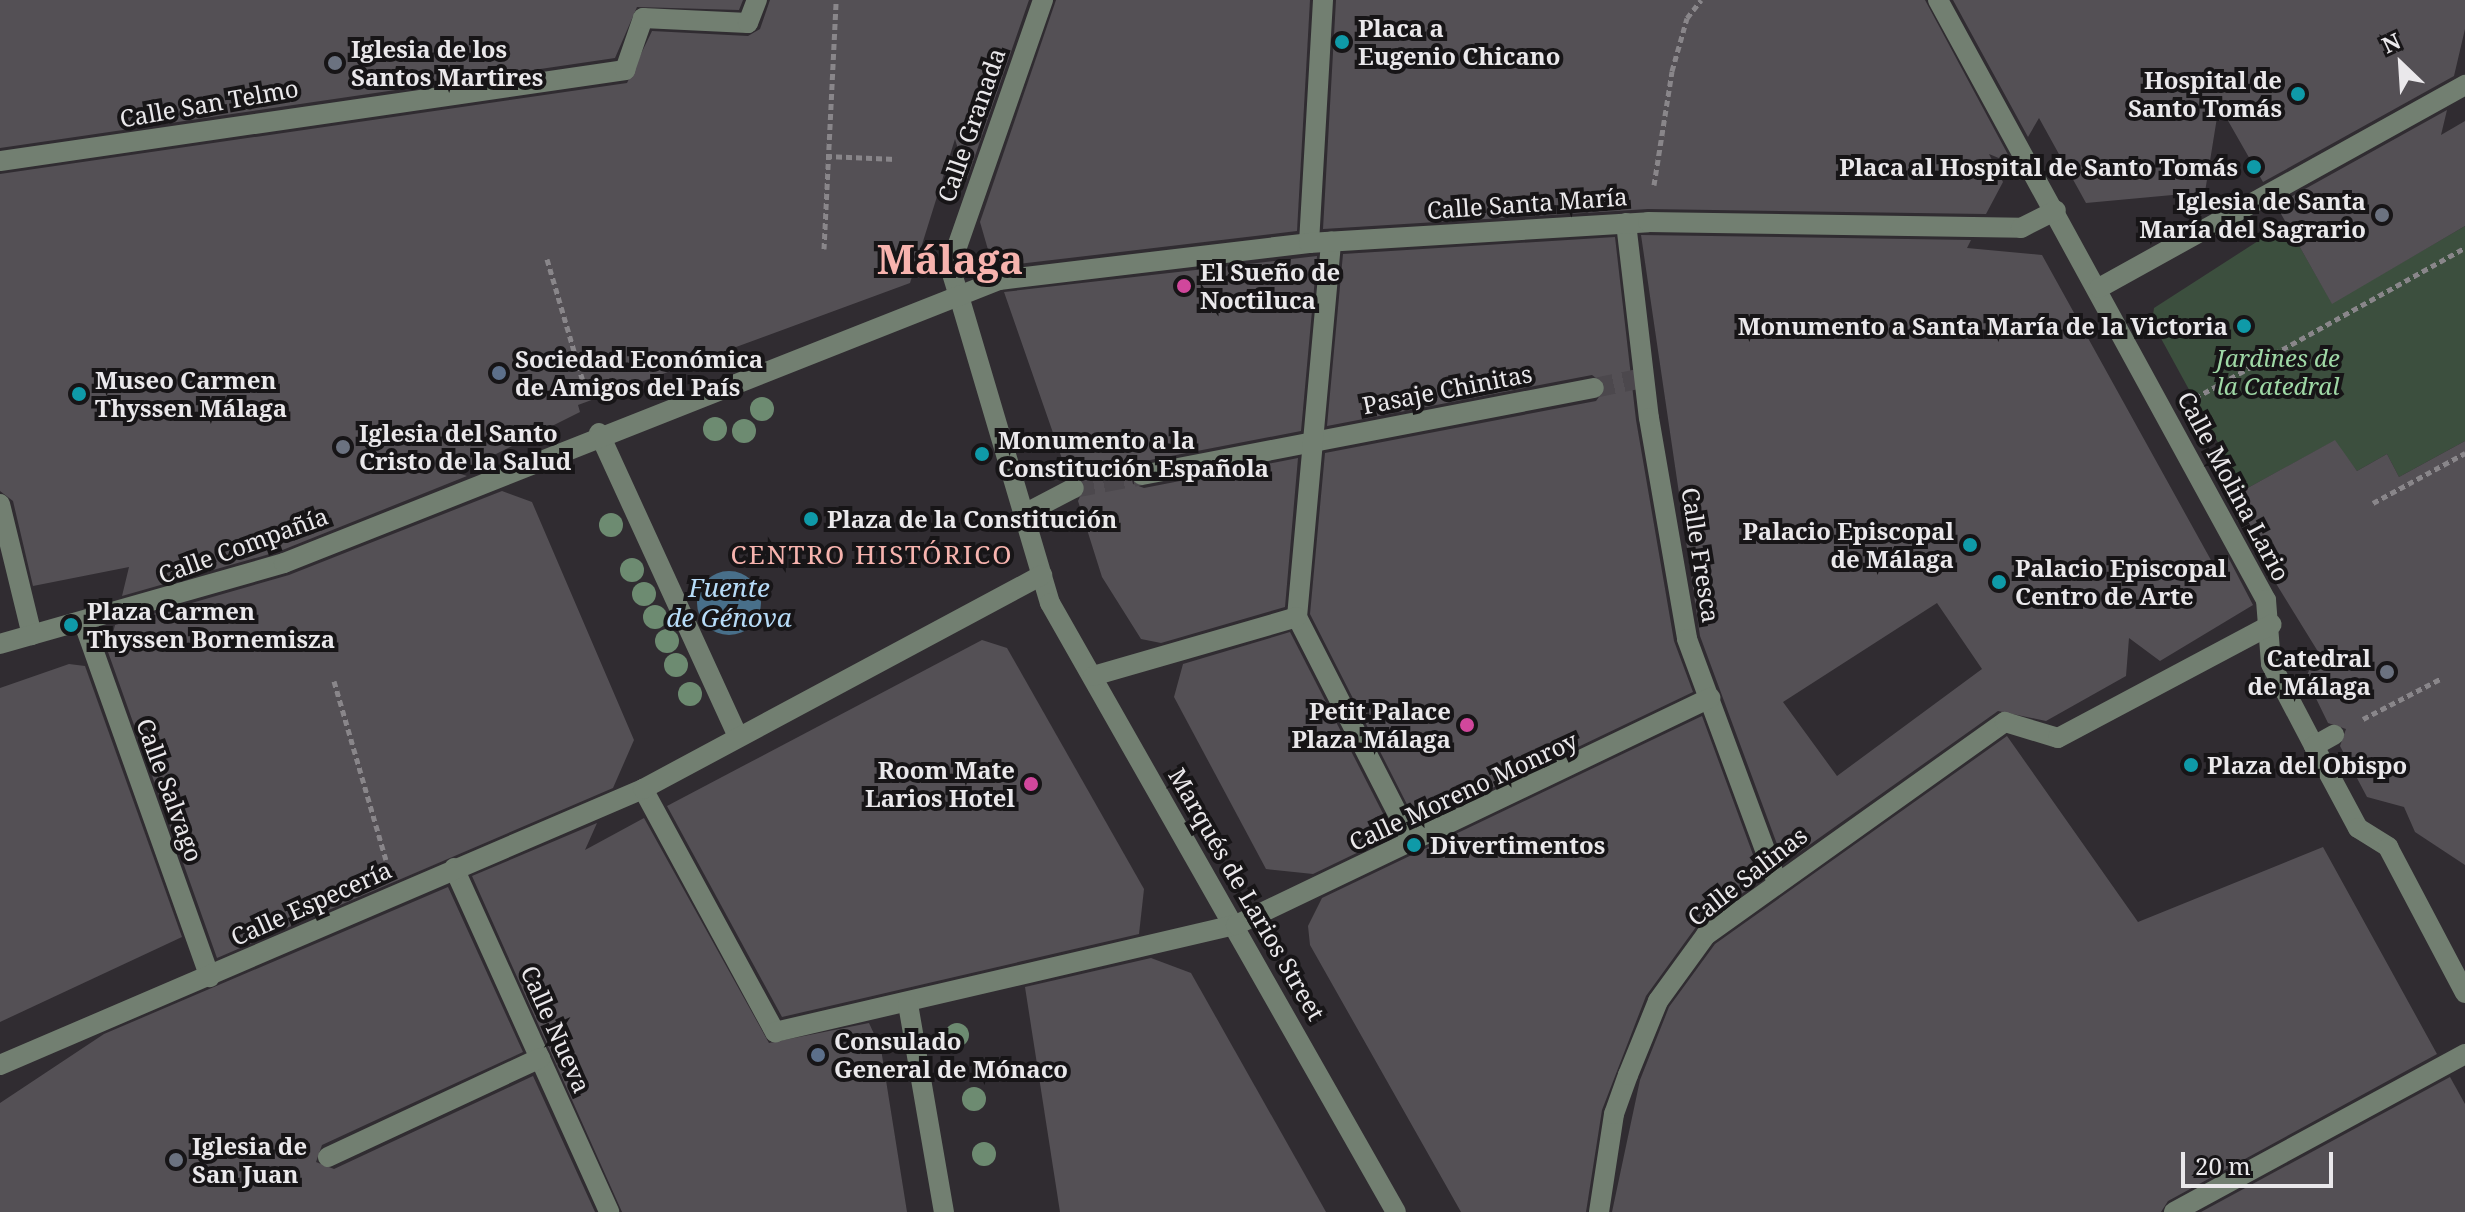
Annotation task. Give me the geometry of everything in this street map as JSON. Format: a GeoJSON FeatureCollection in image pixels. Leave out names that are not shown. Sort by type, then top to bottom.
{"type":"FeatureCollection","features":[{"type":"Feature","properties":{"kind":"street","name":"Calle San Telmo"},"geometry":{"type":"LineString","coordinates":[[0,161],[625,70],[643,18],[748,23],[757,0]]}},
{"type":"Feature","properties":{"kind":"street","name":"Calle Granada"},"geometry":{"type":"LineString","coordinates":[[950,267],[1043,0]]}},
{"type":"Feature","properties":{"kind":"street"},"geometry":{"type":"LineString","coordinates":[[1309,243],[1323,0]]}},
{"type":"Feature","properties":{"kind":"street","name":"Calle Molina Lario"},"geometry":{"type":"LineString","coordinates":[[1938,0],[2099,288],[2266,600],[2272,624],[2271,664],[2314,746],[2358,828],[2388,847],[2465,993]]}},
{"type":"Feature","properties":{"kind":"street"},"geometry":{"type":"LineString","coordinates":[[2099,288],[2465,85]]}},
{"type":"Feature","properties":{"kind":"street","name":"Calle Santa María"},"geometry":{"type":"LineString","coordinates":[[599,433],[999,280],[1309,243],[1648,222],[2021,228],[2056,210]]}},
{"type":"Feature","properties":{"kind":"street","name":"Calle Fresca"},"geometry":{"type":"LineString","coordinates":[[1626,223],[1671,551],[1687,639],[1777,882]]}},
{"type":"Feature","properties":{"kind":"street"},"geometry":{"type":"LineString","coordinates":[[1331,242],[1297,617],[1413,844]]}},
{"type":"Feature","properties":{"kind":"street","name":"Marqués de Larios Street"},"geometry":{"type":"LineString","coordinates":[[950,267],[1050,603],[1236,925],[1396,1212]]}},
{"type":"Feature","properties":{"kind":"street","name":"Pasaje Chinitas"},"geometry":{"type":"LineString","coordinates":[[1142,475],[1594,388]]}},
{"type":"Feature","properties":{"kind":"street"},"geometry":{"type":"LineString","coordinates":[[599,433],[737,735]]}},
{"type":"Feature","properties":{"kind":"street","name":"Calle Compañía"},"geometry":{"type":"LineString","coordinates":[[0,644],[284,563],[599,433]]}},
{"type":"Feature","properties":{"kind":"street"},"geometry":{"type":"LineString","coordinates":[[1024,514],[1074,488]]}},
{"type":"Feature","properties":{"kind":"street"},"geometry":{"type":"LineString","coordinates":[[0,504],[32,635]]}},
{"type":"Feature","properties":{"kind":"street","name":"Calle Especería"},"geometry":{"type":"LineString","coordinates":[[0,1065],[643,789],[737,735],[1042,575]]}},
{"type":"Feature","properties":{"kind":"street"},"geometry":{"type":"LineString","coordinates":[[1093,676],[1297,617]]}},
{"type":"Feature","properties":{"kind":"street","name":"Calle Salvago"},"geometry":{"type":"LineString","coordinates":[[83,621],[210,977]]}},
{"type":"Feature","properties":{"kind":"street","name":"Calle Salinas"},"geometry":{"type":"LineString","coordinates":[[1599,1212],[1614,1114],[1658,1001],[1706,935],[2005,722],[2058,738],[2272,624]]}},
{"type":"Feature","properties":{"kind":"street","name":"Calle Moreno Monroy"},"geometry":{"type":"LineString","coordinates":[[643,789],[775,1032],[1023,978],[1236,925],[1413,844],[1710,698]]}},
{"type":"Feature","properties":{"kind":"street"},"geometry":{"type":"LineString","coordinates":[[2314,746],[2334,735]]}},
{"type":"Feature","properties":{"kind":"street","name":"Calle Nueva"},"geometry":{"type":"LineString","coordinates":[[454,868],[609,1212]]}},
{"type":"Feature","properties":{"kind":"street"},"geometry":{"type":"LineString","coordinates":[[908,1004],[944,1212]]}},
{"type":"Feature","properties":{"kind":"street"},"geometry":{"type":"LineString","coordinates":[[2174,1212],[2465,1054]]}},
{"type":"Feature","properties":{"kind":"street"},"geometry":{"type":"LineString","coordinates":[[328,1157],[540,1058]]}},
{"type":"Feature","properties":{"kind":"path"},"geometry":{"type":"LineString","coordinates":[[824,249],[826,156],[836,0]]}},
{"type":"Feature","properties":{"kind":"path"},"geometry":{"type":"LineString","coordinates":[[1648,222],[1672,71],[1687,18],[1701,0]]}},
{"type":"Feature","properties":{"kind":"path"},"geometry":{"type":"LineString","coordinates":[[826,156],[896,159]]}},
{"type":"Feature","properties":{"kind":"path"},"geometry":{"type":"LineString","coordinates":[[2194,398],[2465,248]]}},
{"type":"Feature","properties":{"kind":"path"},"geometry":{"type":"LineString","coordinates":[[547,259],[599,433]]}},
{"type":"Feature","properties":{"kind":"path"},"geometry":{"type":"LineString","coordinates":[[2373,503],[2465,453]]}},
{"type":"Feature","properties":{"kind":"path"},"geometry":{"type":"LineString","coordinates":[[2334,735],[2442,678]]}},
{"type":"Feature","properties":{"kind":"path"},"geometry":{"type":"LineString","coordinates":[[334,681],[385,858]]}},
{"type":"Feature","properties":{"kind":"green space","name":"Jardines de la Catedral"},"geometry":{"type":"Polygon","coordinates":[[[2286,223],[2332,303],[2465,226],[2465,441],[2399,477],[2387,454],[2357,471],[2334,441],[2244,490],[2152,322],[2154,308],[2286,223]]]}},
{"type":"Feature","properties":{"kind":"water","name":"Fuente de Génova"},"geometry":{"type":"Polygon","coordinates":[[[729,571],[741,573],[752,580],[759,591],[759,615],[752,626],[741,633],[729,635],[717,633],[706,626],[699,615],[697,603],[699,591],[706,580],[717,573],[729,571]]]}},
{"type":"Feature","properties":{"kind":"building"},"geometry":{"type":"Polygon","coordinates":[[[0,0],[743,0],[739,10],[637,7],[615,58],[0,148],[0,0]]]}},
{"type":"Feature","properties":{"kind":"building"},"geometry":{"type":"Polygon","coordinates":[[[770,0],[1029,0],[967,179],[955,139],[910,283],[578,405],[580,412],[458,473],[467,476],[280,551],[122,596],[129,567],[33,586],[13,501],[0,491],[0,174],[627,83],[652,31],[748,36],[760,29],[770,0]]]}},
{"type":"Feature","properties":{"kind":"building"},"geometry":{"type":"Polygon","coordinates":[[[1056,0],[1310,0],[1297,231],[1002,266],[991,260],[980,222],[1056,0]]]}},
{"type":"Feature","properties":{"kind":"building"},"geometry":{"type":"Polygon","coordinates":[[[1336,0],[1925,0],[2013,164],[1989,154],[2003,182],[1986,214],[1648,209],[1323,229],[1336,0]]]}},
{"type":"Feature","properties":{"kind":"building"},"geometry":{"type":"Polygon","coordinates":[[[1953,0],[2465,0],[2465,29],[2454,76],[2263,182],[2219,105],[2205,192],[2086,203],[2039,118],[2028,137],[1953,0]]]}},
{"type":"Feature","properties":{"kind":"building","name":"Iglesia de Santa María del Sagrario"},"geometry":{"type":"Polygon","coordinates":[[[2447,110],[2441,135],[2465,121],[2465,226],[2332,304],[2276,205],[2447,110]]]}},
{"type":"Feature","properties":{"kind":"building","name":"Palacio Episcopal de Málaga"},"geometry":{"type":"Polygon","coordinates":[[[1641,235],[1971,240],[1967,248],[2042,255],[2222,580],[2228,557],[2253,605],[2160,661],[2129,638],[2126,676],[2046,721],[1998,711],[1784,863],[1700,636],[1641,235]],[[1937,603],[1783,702],[1837,776],[1982,669],[1937,603]]]}},
{"type":"Feature","properties":{"kind":"building"},"geometry":{"type":"Polygon","coordinates":[[[1615,237],[1636,420],[1674,641],[1693,692],[1417,824],[1310,614],[1325,453],[1596,401],[1607,386],[1592,375],[1327,426],[1343,254],[1615,237]]]}},
{"type":"Feature","properties":{"kind":"building"},"geometry":{"type":"Polygon","coordinates":[[[1317,256],[1301,431],[1140,462],[1130,472],[1133,484],[1144,488],[1298,458],[1285,607],[1161,643],[1141,639],[1102,577],[1078,501],[1086,483],[1068,476],[1004,292],[1317,256]]]}},
{"type":"Feature","properties":{"kind":"building","name":"Catedral de Málaga"},"geometry":{"type":"Polygon","coordinates":[[[2335,440],[2357,471],[2387,454],[2399,477],[2465,441],[2465,865],[2415,832],[2404,807],[2367,797],[2340,746],[2346,729],[2328,723],[2306,678],[2317,650],[2237,520],[2244,490],[2335,440]]]}},
{"type":"Feature","properties":{"kind":"building"},"geometry":{"type":"Polygon","coordinates":[[[502,491],[532,502],[634,740],[613,788],[217,958],[108,652],[115,625],[289,575],[502,491]]]}},
{"type":"Feature","properties":{"kind":"building"},"geometry":{"type":"Polygon","coordinates":[[[1290,632],[1394,835],[1313,874],[1266,869],[1174,697],[1183,664],[1290,632]]]}},
{"type":"Feature","properties":{"kind":"building"},"geometry":{"type":"Polygon","coordinates":[[[982,640],[1007,648],[1144,889],[1139,934],[782,1017],[667,806],[982,640]]]}},
{"type":"Feature","properties":{"kind":"building"},"geometry":{"type":"Polygon","coordinates":[[[69,664],[85,666],[182,937],[0,1022],[0,688],[69,664]]]}},
{"type":"Feature","properties":{"kind":"building"},"geometry":{"type":"Polygon","coordinates":[[[1702,716],[1762,879],[1696,927],[1646,996],[1602,1110],[1586,1212],[1461,1212],[1310,945],[1308,926],[1322,898],[1702,716]]]}},
{"type":"Feature","properties":{"kind":"building"},"geometry":{"type":"Polygon","coordinates":[[[2007,736],[2138,922],[2323,847],[2437,1054],[2168,1201],[2161,1212],[1612,1212],[1640,1080],[1669,1007],[1715,944],[2007,736]]]}},
{"type":"Feature","properties":{"kind":"building"},"geometry":{"type":"Polygon","coordinates":[[[644,818],[769,1043],[869,1023],[881,1049],[907,1212],[622,1212],[472,876],[597,823],[585,850],[644,818]]]}},
{"type":"Feature","properties":{"kind":"building"},"geometry":{"type":"Polygon","coordinates":[[[448,887],[523,1052],[322,1145],[316,1162],[334,1169],[533,1076],[595,1212],[0,1212],[0,1103],[104,1034],[448,887]]]}},
{"type":"Feature","properties":{"kind":"building"},"geometry":{"type":"Polygon","coordinates":[[[1151,958],[1191,973],[1326,1212],[1060,1212],[1025,987],[1151,958]]]}},
{"type":"Feature","properties":{"kind":"building"},"geometry":{"type":"Polygon","coordinates":[[[2450,1077],[2465,1104],[2465,1212],[2201,1212],[2450,1077]]]}},
{"type":"Feature","properties":{"kind":"tunnel"},"geometry":{"type":"LineString","coordinates":[[1594,388],[1643,378]]}},
{"type":"Feature","properties":{"kind":"tunnel"},"geometry":{"type":"LineString","coordinates":[[1074,488],[1142,475]]}},
{"type":"Feature","properties":{"kind":"place","name":"Placa a Eugenio Chicano"},"geometry":{"type":"Point","coordinates":[1342,42]}},
{"type":"Feature","properties":{"kind":"place","name":"Iglesia de los Santos Martires"},"geometry":{"type":"Point","coordinates":[335,63]}},
{"type":"Feature","properties":{"kind":"place","name":"Hospital de Santo Tomás"},"geometry":{"type":"Point","coordinates":[2298,94]}},
{"type":"Feature","properties":{"kind":"place","name":"Placa al Hospital de Santo Tomás"},"geometry":{"type":"Point","coordinates":[2254,167]}},
{"type":"Feature","properties":{"kind":"place","name":"Iglesia de Santa María del Sagrario"},"geometry":{"type":"Point","coordinates":[2382,215]}},
{"type":"Feature","properties":{"kind":"place","name":"El Sueño de Noctiluca"},"geometry":{"type":"Point","coordinates":[1184,286]}},
{"type":"Feature","properties":{"kind":"place","name":"Monumento a Santa María de la Victoria"},"geometry":{"type":"Point","coordinates":[2244,326]}},
{"type":"Feature","properties":{"kind":"place","name":"Sociedad Económica de Amigos del País"},"geometry":{"type":"Point","coordinates":[499,373]}},
{"type":"Feature","properties":{"kind":"place","name":"Museo Carmen Thyssen Málaga"},"geometry":{"type":"Point","coordinates":[79,394]}},
{"type":"Feature","properties":{"kind":"place","name":"Iglesia del Santo Cristo de la Salud"},"geometry":{"type":"Point","coordinates":[343,447]}},
{"type":"Feature","properties":{"kind":"place","name":"Monumento a la Constitución Española"},"geometry":{"type":"Point","coordinates":[982,454]}},
{"type":"Feature","properties":{"kind":"place","name":"Plaza de la Constitución"},"geometry":{"type":"Point","coordinates":[811,519]}},
{"type":"Feature","properties":{"kind":"place","name":"Palacio Episcopal de Málaga"},"geometry":{"type":"Point","coordinates":[1970,545]}},
{"type":"Feature","properties":{"kind":"place","name":"Palacio Episcopal Centro de Arte"},"geometry":{"type":"Point","coordinates":[1999,582]}},
{"type":"Feature","properties":{"kind":"place","name":"Plaza Carmen Thyssen Bornemisza"},"geometry":{"type":"Point","coordinates":[71,625]}},
{"type":"Feature","properties":{"kind":"place","name":"Catedral de Málaga"},"geometry":{"type":"Point","coordinates":[2387,672]}},
{"type":"Feature","properties":{"kind":"place","name":"Petit Palace Plaza Málaga"},"geometry":{"type":"Point","coordinates":[1467,725]}},
{"type":"Feature","properties":{"kind":"place","name":"Plaza del Obispo"},"geometry":{"type":"Point","coordinates":[2191,765]}},
{"type":"Feature","properties":{"kind":"place","name":"Room Mate Larios Hotel"},"geometry":{"type":"Point","coordinates":[1031,784]}},
{"type":"Feature","properties":{"kind":"place","name":"Divertimentos"},"geometry":{"type":"Point","coordinates":[1414,845]}},
{"type":"Feature","properties":{"kind":"place","name":"Consulado General de Mónaco"},"geometry":{"type":"Point","coordinates":[818,1055]}},
{"type":"Feature","properties":{"kind":"place","name":"Iglesia de San Juan"},"geometry":{"type":"Point","coordinates":[176,1160]}},
{"type":"Feature","properties":{"kind":"district","name":"Málaga"},"geometry":{"type":"Point","coordinates":[950,259]}},
{"type":"Feature","properties":{"kind":"district","name":"CENTRO HISTÓRICO"},"geometry":{"type":"Point","coordinates":[872,555]}}]}
